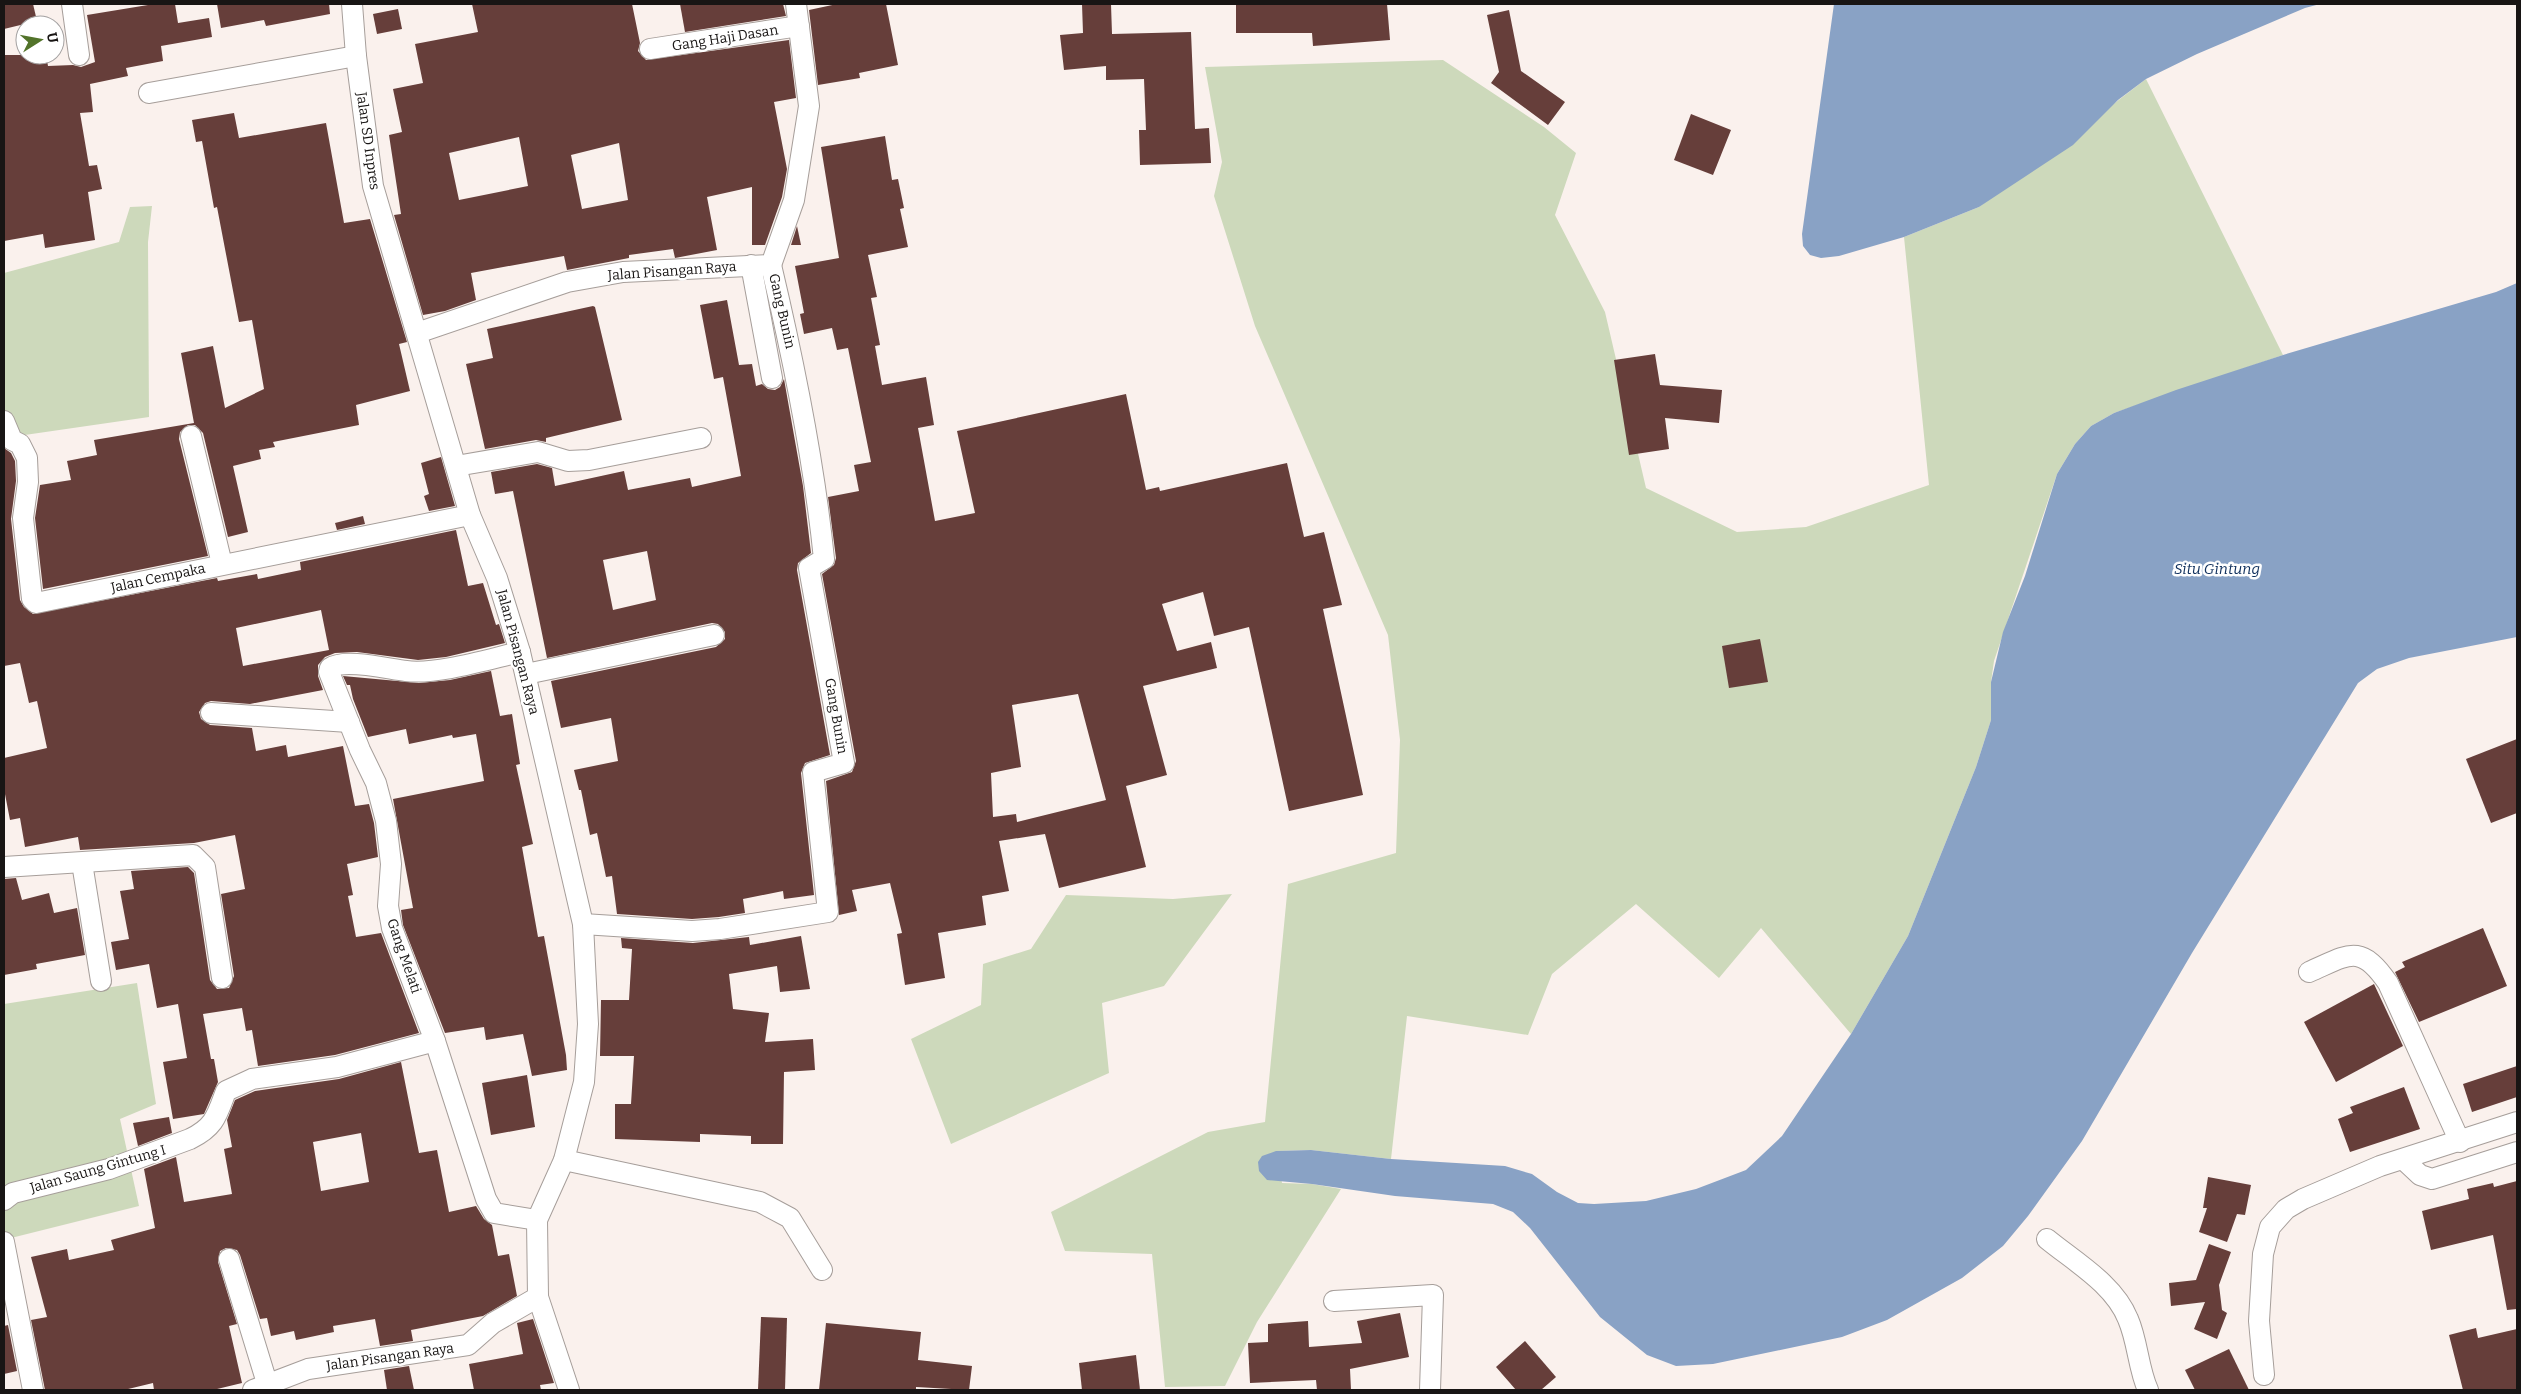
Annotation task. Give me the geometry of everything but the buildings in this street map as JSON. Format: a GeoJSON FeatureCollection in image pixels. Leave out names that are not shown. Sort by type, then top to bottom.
{"type":"FeatureCollection","features":[{"type":"Feature","properties":{"kind":"street"},"geometry":{"type":"LineString","coordinates":[[72,4],[80,55]]}},
{"type":"Feature","properties":{"kind":"street","name":"Jalan SD Inpres"},"geometry":{"type":"LineString","coordinates":[[352,4],[356,56],[373,186],[417,333]]}},
{"type":"Feature","properties":{"kind":"street"},"geometry":{"type":"LineString","coordinates":[[771,265],[794,200],[809,106],[796,4]]}},
{"type":"Feature","properties":{"kind":"street","name":"Gang Haji Dasan"},"geometry":{"type":"LineString","coordinates":[[650,49],[799,26]]}},
{"type":"Feature","properties":{"kind":"street"},"geometry":{"type":"LineString","coordinates":[[149,93],[356,56]]}},
{"type":"Feature","properties":{"kind":"street","name":"Jalan Pisangan Raya"},"geometry":{"type":"LineString","coordinates":[[260,1387],[308,1369],[468,1345],[493,1323],[538,1297],[537,1220],[564,1160],[584,1082],[588,1024],[583,924],[520,652],[497,578],[470,515],[417,333],[567,282],[623,272],[771,265]]}},
{"type":"Feature","properties":{"kind":"street","name":"Gang Bunin"},"geometry":{"type":"LineString","coordinates":[[583,924],[692,931],[720,929],[828,912],[813,772],[844,763],[809,568],[824,559],[817,493],[801,400],[771,265]]}},
{"type":"Feature","properties":{"kind":"street"},"geometry":{"type":"LineString","coordinates":[[751,266],[772,378]]}},
{"type":"Feature","properties":{"kind":"street","name":"Jalan Cempaka"},"geometry":{"type":"LineString","coordinates":[[4,421],[12,440],[20,444],[26,458],[28,482],[23,518],[26,558],[33,602],[470,515]]}},
{"type":"Feature","properties":{"kind":"street"},"geometry":{"type":"LineString","coordinates":[[191,436],[222,564]]}},
{"type":"Feature","properties":{"kind":"street"},"geometry":{"type":"LineString","coordinates":[[456,466],[538,452],[568,461],[589,460],[701,438]]}},
{"type":"Feature","properties":{"kind":"street"},"geometry":{"type":"LineString","coordinates":[[526,674],[714,635]]}},
{"type":"Feature","properties":{"kind":"street","name":"Gang Melati"},"geometry":{"type":"LineString","coordinates":[[520,652],[415,672],[387,667],[335,665],[329,672],[376,783],[386,821],[391,864],[388,906],[392,928],[435,1041],[486,1199],[494,1213],[537,1220]]}},
{"type":"Feature","properties":{"kind":"street"},"geometry":{"type":"LineString","coordinates":[[211,713],[349,722]]}},
{"type":"Feature","properties":{"kind":"street"},"geometry":{"type":"LineString","coordinates":[[4,867],[82,863],[186,854],[200,860],[205,867],[222,978]]}},
{"type":"Feature","properties":{"kind":"street"},"geometry":{"type":"LineString","coordinates":[[82,863],[101,981]]}},
{"type":"Feature","properties":{"kind":"street"},"geometry":{"type":"LineString","coordinates":[[2309,972],[2347,956],[2362,956],[2376,965],[2388,983],[2460,1142]]}},
{"type":"Feature","properties":{"kind":"street","name":"Jalan Saung Gintung I"},"geometry":{"type":"LineString","coordinates":[[4,1200],[13,1193],[109,1169],[190,1140],[214,1123],[226,1091],[252,1079],[337,1067],[435,1041]]}},
{"type":"Feature","properties":{"kind":"street"},"geometry":{"type":"LineString","coordinates":[[2264,1375],[2258,1320],[2263,1254],[2270,1227],[2286,1209],[2303,1199],[2380,1166],[2404,1160],[2517,1122]]}},
{"type":"Feature","properties":{"kind":"street"},"geometry":{"type":"LineString","coordinates":[[2404,1160],[2420,1175],[2432,1180],[2517,1152]]}},
{"type":"Feature","properties":{"kind":"street"},"geometry":{"type":"LineString","coordinates":[[564,1160],[760,1202],[790,1218],[822,1270]]}},
{"type":"Feature","properties":{"kind":"street"},"geometry":{"type":"LineString","coordinates":[[2046,1238],[2109,1289],[2128,1319],[2142,1378],[2148,1390]]}},
{"type":"Feature","properties":{"kind":"street"},"geometry":{"type":"LineString","coordinates":[[4,1242],[8,1293],[33,1390]]}},
{"type":"Feature","properties":{"kind":"street"},"geometry":{"type":"LineString","coordinates":[[229,1258],[260,1387]]}},
{"type":"Feature","properties":{"kind":"street"},"geometry":{"type":"LineString","coordinates":[[1334,1301],[1433,1295],[1430,1390]]}},
{"type":"Feature","properties":{"kind":"street"},"geometry":{"type":"LineString","coordinates":[[538,1297],[569,1390]]}},
{"type":"Feature","properties":{"kind":"green space"},"geometry":{"type":"Polygon","coordinates":[[[1443,60],[1544,127],[1576,153],[1555,215],[1605,312],[1646,488],[1737,532],[1806,527],[1929,485],[1904,237],[1979,207],[2146,79],[2283,355],[2114,413],[2091,426],[2075,444],[2057,474],[1994,661],[1991,682],[1991,720],[1976,767],[1908,936],[1851,1034],[1761,928],[1719,978],[1636,904],[1552,974],[1528,1035],[1407,1016],[1391,1159],[1311,1150],[1276,1151],[1282,1183],[1312,1184],[1341,1189],[1257,1322],[1225,1386],[1165,1387],[1152,1254],[1065,1251],[1051,1212],[1208,1132],[1265,1122],[1288,884],[1396,853],[1400,740],[1388,635],[1255,326],[1214,196],[1222,162],[1205,67],[1443,60]]]}},
{"type":"Feature","properties":{"kind":"green space"},"geometry":{"type":"Polygon","coordinates":[[[152,206],[148,242],[149,417],[4,438],[4,273],[119,242],[130,207],[152,206]]]}},
{"type":"Feature","properties":{"kind":"green space"},"geometry":{"type":"Polygon","coordinates":[[[1232,894],[1164,986],[1102,1003],[1109,1073],[951,1144],[911,1039],[981,1005],[983,964],[1031,949],[1066,895],[1173,899],[1232,894]]]}},
{"type":"Feature","properties":{"kind":"green space"},"geometry":{"type":"Polygon","coordinates":[[[137,983],[156,1104],[120,1119],[139,1206],[7,1239],[4,1228],[4,1004],[137,983]]]}},
{"type":"Feature","properties":{"kind":"water"},"geometry":{"type":"Polygon","coordinates":[[[1834,4],[2320,4],[2305,8],[2197,54],[2146,79],[2118,100],[2073,145],[1979,207],[1904,237],[1839,256],[1821,258],[1810,255],[1803,246],[1802,234],[1834,4]]]}},
{"type":"Feature","properties":{"kind":"water","name":"Situ Gintung"},"geometry":{"type":"Polygon","coordinates":[[[2517,283],[2517,637],[2409,658],[2377,669],[2358,683],[2192,953],[2082,1141],[2028,1216],[2003,1246],[1962,1278],[1887,1320],[1842,1337],[1713,1364],[1676,1366],[1647,1355],[1600,1317],[1530,1228],[1513,1212],[1493,1204],[1395,1196],[1312,1184],[1267,1180],[1259,1171],[1258,1162],[1262,1156],[1276,1151],[1311,1150],[1391,1159],[1505,1166],[1532,1174],[1557,1192],[1578,1203],[1594,1204],[1646,1201],[1696,1189],[1746,1170],[1782,1136],[1851,1034],[1908,936],[1976,767],[1991,720],[1991,682],[2003,632],[2025,576],[2057,474],[2075,444],[2091,426],[2114,413],[2176,390],[2283,355],[2496,292],[2517,283]]]}}]}
